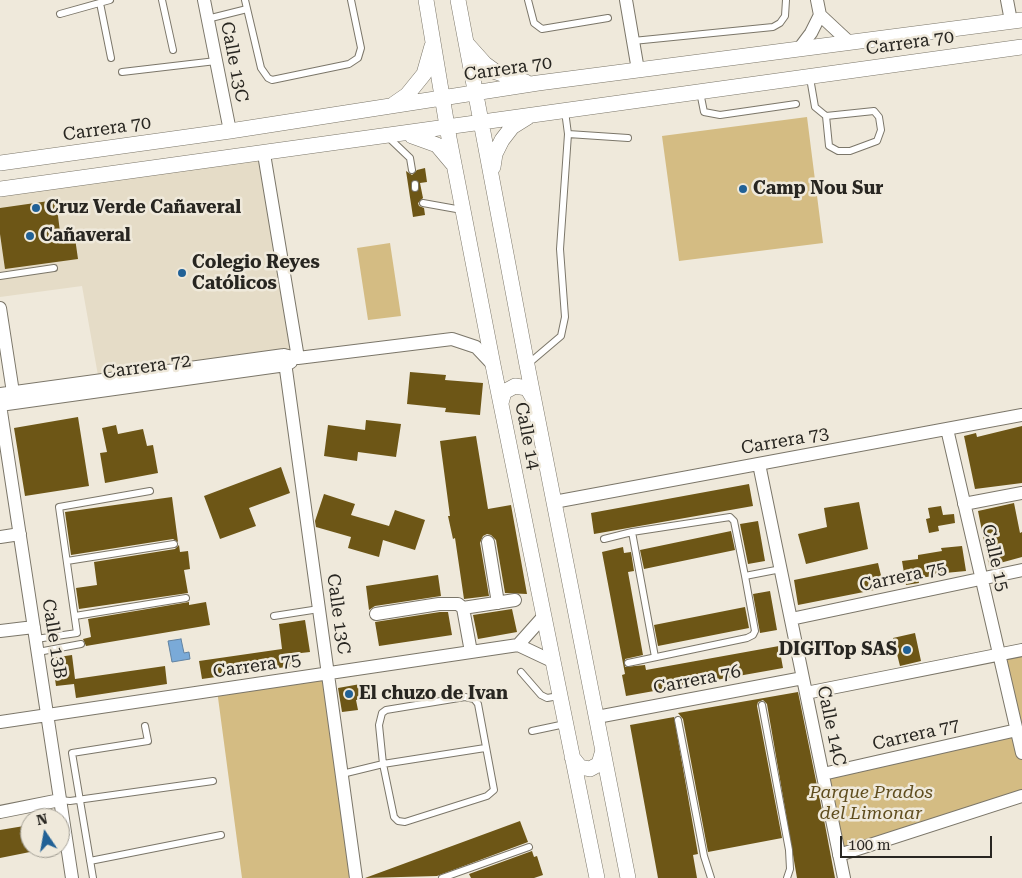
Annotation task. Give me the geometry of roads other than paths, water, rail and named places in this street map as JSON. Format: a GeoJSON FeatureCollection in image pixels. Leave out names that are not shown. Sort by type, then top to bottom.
{"type":"FeatureCollection","features":[{"type":"Feature","properties":{"kind":"street","name":"Calle 13C"},"geometry":{"type":"LineString","coordinates":[[204,0],[230,132]]}},
{"type":"Feature","properties":{"kind":"street","name":"Calle 14"},"geometry":{"type":"LineString","coordinates":[[426,0],[455,167],[493,365],[597,878]]}},
{"type":"Feature","properties":{"kind":"street","name":"Calle 14"},"geometry":{"type":"LineString","coordinates":[[458,0],[533,398],[628,878]]}},
{"type":"Feature","properties":{"kind":"street"},"geometry":{"type":"LineString","coordinates":[[626,0],[638,70]]}},
{"type":"Feature","properties":{"kind":"street"},"geometry":{"type":"LineString","coordinates":[[817,0],[820,16],[849,42]]}},
{"type":"Feature","properties":{"kind":"street"},"geometry":{"type":"LineString","coordinates":[[1007,0],[1016,20]]}},
{"type":"Feature","properties":{"kind":"street"},"geometry":{"type":"LineString","coordinates":[[799,49],[811,33],[820,16]]}},
{"type":"Feature","properties":{"kind":"street","name":"Carrera 70"},"geometry":{"type":"LineString","coordinates":[[0,163],[230,132],[538,83],[1016,20]]}},
{"type":"Feature","properties":{"kind":"street"},"geometry":{"type":"LineString","coordinates":[[384,108],[396,104],[417,85],[429,62],[433,35]]}},
{"type":"Feature","properties":{"kind":"street"},"geometry":{"type":"LineString","coordinates":[[466,43],[474,54],[496,72],[516,80],[538,83]]}},
{"type":"Feature","properties":{"kind":"street","name":"Carrera 70"},"geometry":{"type":"LineString","coordinates":[[0,189],[264,154],[565,109],[1022,47]]}},
{"type":"Feature","properties":{"kind":"street"},"geometry":{"type":"LineString","coordinates":[[494,186],[492,170],[495,154],[502,140],[512,127],[525,118],[540,113]]}},
{"type":"Feature","properties":{"kind":"street"},"geometry":{"type":"LineString","coordinates":[[390,136],[416,136],[430,141],[442,150],[455,167]]}},
{"type":"Feature","properties":{"kind":"street"},"geometry":{"type":"LineString","coordinates":[[179,138],[187,138],[193,142],[196,149],[195,156],[191,162],[184,164]]}},
{"type":"Feature","properties":{"kind":"street"},"geometry":{"type":"LineString","coordinates":[[264,154],[298,358]]}},
{"type":"Feature","properties":{"kind":"street"},"geometry":{"type":"LineString","coordinates":[[0,308],[14,398]]}},
{"type":"Feature","properties":{"kind":"street","name":"Carrera 72"},"geometry":{"type":"LineString","coordinates":[[0,405],[14,398],[298,358],[452,339],[476,347],[493,365]]}},
{"type":"Feature","properties":{"kind":"street","name":"Calle 13C"},"geometry":{"type":"LineString","coordinates":[[285,360],[356,878]]}},
{"type":"Feature","properties":{"kind":"street"},"geometry":{"type":"LineString","coordinates":[[501,404],[504,392],[515,386],[527,388],[533,398]]}},
{"type":"Feature","properties":{"kind":"street","name":"Carrera 72"},"geometry":{"type":"LineString","coordinates":[[0,394],[14,398]]}},
{"type":"Feature","properties":{"kind":"street","name":"Calle 13B"},"geometry":{"type":"LineString","coordinates":[[0,405],[72,878]]}},
{"type":"Feature","properties":{"kind":"street","name":"Carrera 73"},"geometry":{"type":"LineString","coordinates":[[554,502],[1022,415]]}},
{"type":"Feature","properties":{"kind":"street","name":"Calle 15"},"geometry":{"type":"LineString","coordinates":[[947,429],[1022,753]]}},
{"type":"Feature","properties":{"kind":"street","name":"Calle 14C"},"geometry":{"type":"LineString","coordinates":[[759,464],[844,878]]}},
{"type":"Feature","properties":{"kind":"street"},"geometry":{"type":"LineString","coordinates":[[964,504],[1022,493]]}},
{"type":"Feature","properties":{"kind":"street"},"geometry":{"type":"LineString","coordinates":[[0,537],[20,534]]}},
{"type":"Feature","properties":{"kind":"street"},"geometry":{"type":"LineString","coordinates":[[488,542],[498,603]]}},
{"type":"Feature","properties":{"kind":"street","name":"Carrera 75"},"geometry":{"type":"LineString","coordinates":[[791,619],[1022,570]]}},
{"type":"Feature","properties":{"kind":"street"},"geometry":{"type":"LineString","coordinates":[[463,608],[515,600]]}},
{"type":"Feature","properties":{"kind":"street"},"geometry":{"type":"LineString","coordinates":[[376,614],[455,602],[463,608],[471,652]]}},
{"type":"Feature","properties":{"kind":"street"},"geometry":{"type":"LineString","coordinates":[[543,617],[518,645],[552,661]]}},
{"type":"Feature","properties":{"kind":"street"},"geometry":{"type":"LineString","coordinates":[[0,631],[36,640]]}},
{"type":"Feature","properties":{"kind":"street","name":"Carrera 75"},"geometry":{"type":"LineString","coordinates":[[0,722],[518,645]]}},
{"type":"Feature","properties":{"kind":"street"},"geometry":{"type":"LineString","coordinates":[[806,693],[1022,650]]}},
{"type":"Feature","properties":{"kind":"street","name":"Carrera 76"},"geometry":{"type":"LineString","coordinates":[[597,717],[803,678]]}},
{"type":"Feature","properties":{"kind":"street","name":"Carrera 77"},"geometry":{"type":"LineString","coordinates":[[823,774],[1017,730]]}},
{"type":"Feature","properties":{"kind":"street"},"geometry":{"type":"LineString","coordinates":[[572,755],[580,767],[590,769],[599,764],[603,750]]}},
{"type":"Feature","properties":{"kind":"street"},"geometry":{"type":"LineString","coordinates":[[839,855],[1022,796]]}},
{"type":"Feature","properties":{"kind":"street"},"geometry":{"type":"LineString","coordinates":[[0,812],[60,800]]}},
{"type":"Feature","properties":{"kind":"lane"},"geometry":{"type":"LineString","coordinates":[[60,14],[110,0]]}},
{"type":"Feature","properties":{"kind":"lane"},"geometry":{"type":"LineString","coordinates":[[162,0],[173,50]]}},
{"type":"Feature","properties":{"kind":"lane"},"geometry":{"type":"LineString","coordinates":[[245,0],[261,68],[268,78],[272,80],[349,64],[358,58],[361,48],[351,0]]}},
{"type":"Feature","properties":{"kind":"lane"},"geometry":{"type":"LineString","coordinates":[[528,0],[534,23],[542,29],[608,18]]}},
{"type":"Feature","properties":{"kind":"lane"},"geometry":{"type":"LineString","coordinates":[[632,41],[773,28],[786,16],[786,0]]}},
{"type":"Feature","properties":{"kind":"lane"},"geometry":{"type":"LineString","coordinates":[[100,3],[111,58]]}},
{"type":"Feature","properties":{"kind":"lane"},"geometry":{"type":"LineString","coordinates":[[207,19],[247,9]]}},
{"type":"Feature","properties":{"kind":"lane"},"geometry":{"type":"LineString","coordinates":[[122,72],[216,61]]}},
{"type":"Feature","properties":{"kind":"lane"},"geometry":{"type":"LineString","coordinates":[[809,76],[815,106],[826,116],[829,146],[838,151],[850,151],[868,146],[877,141],[881,130],[879,117],[874,111],[826,116]]}},
{"type":"Feature","properties":{"kind":"lane"},"geometry":{"type":"LineString","coordinates":[[700,91],[704,112],[720,115],[796,104]]}},
{"type":"Feature","properties":{"kind":"lane"},"geometry":{"type":"LineString","coordinates":[[527,365],[561,336],[565,317],[560,249],[568,134],[565,109]]}},
{"type":"Feature","properties":{"kind":"lane"},"geometry":{"type":"LineString","coordinates":[[568,134],[628,138]]}},
{"type":"Feature","properties":{"kind":"lane"},"geometry":{"type":"LineString","coordinates":[[390,136],[410,158],[412,170]]}},
{"type":"Feature","properties":{"kind":"lane"},"geometry":{"type":"LineString","coordinates":[[423,203],[464,210]]}},
{"type":"Feature","properties":{"kind":"lane"},"geometry":{"type":"LineString","coordinates":[[0,276],[54,268]]}},
{"type":"Feature","properties":{"kind":"lane"},"geometry":{"type":"LineString","coordinates":[[36,640],[78,633],[59,507],[150,491]]}},
{"type":"Feature","properties":{"kind":"lane"},"geometry":{"type":"LineString","coordinates":[[604,539],[632,532],[730,517],[734,521],[745,576],[755,630],[753,635],[747,638],[628,663]]}},
{"type":"Feature","properties":{"kind":"lane"},"geometry":{"type":"LineString","coordinates":[[632,532],[655,656]]}},
{"type":"Feature","properties":{"kind":"lane"},"geometry":{"type":"LineString","coordinates":[[67,560],[174,544]]}},
{"type":"Feature","properties":{"kind":"lane"},"geometry":{"type":"LineString","coordinates":[[745,576],[781,570]]}},
{"type":"Feature","properties":{"kind":"lane"},"geometry":{"type":"LineString","coordinates":[[75,616],[186,598]]}},
{"type":"Feature","properties":{"kind":"lane"},"geometry":{"type":"LineString","coordinates":[[274,616],[319,609]]}},
{"type":"Feature","properties":{"kind":"lane"},"geometry":{"type":"LineString","coordinates":[[36,640],[81,644]]}},
{"type":"Feature","properties":{"kind":"lane"},"geometry":{"type":"LineString","coordinates":[[521,672],[541,695],[547,698],[559,696]]}},
{"type":"Feature","properties":{"kind":"lane"},"geometry":{"type":"LineString","coordinates":[[465,697],[474,699],[478,704],[494,790],[487,796],[405,822],[394,817],[383,764],[379,718],[386,710],[465,697]]}},
{"type":"Feature","properties":{"kind":"lane"},"geometry":{"type":"LineString","coordinates":[[762,705],[789,850],[790,869],[787,878]]}},
{"type":"Feature","properties":{"kind":"lane"},"geometry":{"type":"LineString","coordinates":[[678,720],[704,856],[711,878]]}},
{"type":"Feature","properties":{"kind":"lane"},"geometry":{"type":"LineString","coordinates":[[532,731],[565,724]]}},
{"type":"Feature","properties":{"kind":"lane"},"geometry":{"type":"LineString","coordinates":[[92,878],[72,753],[148,742],[145,726]]}},
{"type":"Feature","properties":{"kind":"lane"},"geometry":{"type":"LineString","coordinates":[[342,774],[383,764],[486,748]]}},
{"type":"Feature","properties":{"kind":"lane"},"geometry":{"type":"LineString","coordinates":[[60,800],[213,782]]}},
{"type":"Feature","properties":{"kind":"lane"},"geometry":{"type":"LineString","coordinates":[[90,861],[221,835]]}},
{"type":"Feature","properties":{"kind":"lane"},"geometry":{"type":"LineString","coordinates":[[442,878],[529,847]]}},
{"type":"Feature","properties":{"kind":"water"},"geometry":{"type":"Polygon","coordinates":[[[181,639],[184,653],[189,652],[190,659],[172,662],[168,641],[181,639]]]}},
{"type":"Feature","properties":{"kind":"place","name":"Camp Nou Sur"},"geometry":{"type":"Point","coordinates":[743,189]}},
{"type":"Feature","properties":{"kind":"place","name":"Cruz Verde Cañaveral"},"geometry":{"type":"Point","coordinates":[36,208]}},
{"type":"Feature","properties":{"kind":"place","name":"Cañaveral"},"geometry":{"type":"Point","coordinates":[30,236]}},
{"type":"Feature","properties":{"kind":"place","name":"Colegio Reyes Católicos"},"geometry":{"type":"Point","coordinates":[182,273]}},
{"type":"Feature","properties":{"kind":"place","name":"DIGITop SAS"},"geometry":{"type":"Point","coordinates":[907,650]}},
{"type":"Feature","properties":{"kind":"place","name":"El chuzo de Ivan"},"geometry":{"type":"Point","coordinates":[349,694]}},
{"type":"Feature","properties":{"kind":"park label","name":"Parque Prados del Limonar"},"geometry":{"type":"Point","coordinates":[871,803]}}]}
